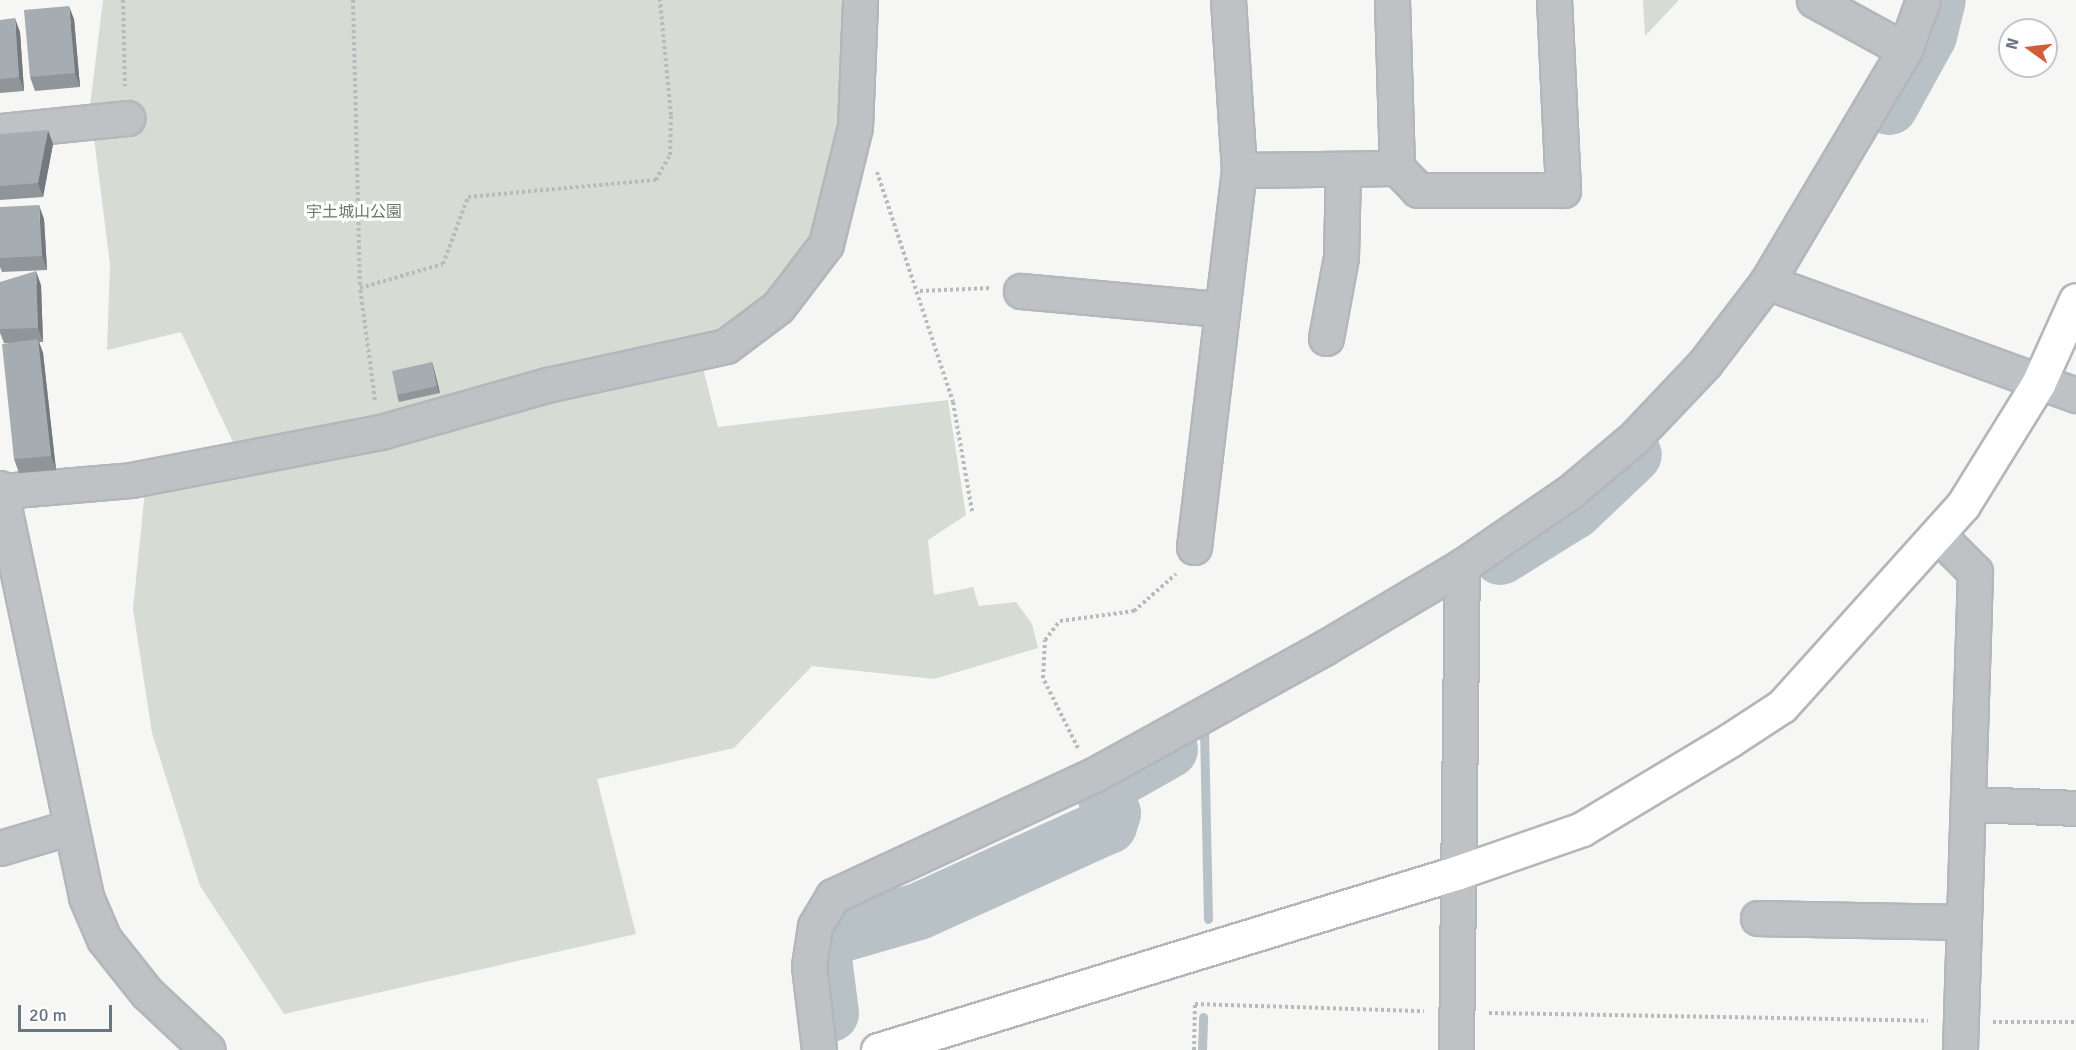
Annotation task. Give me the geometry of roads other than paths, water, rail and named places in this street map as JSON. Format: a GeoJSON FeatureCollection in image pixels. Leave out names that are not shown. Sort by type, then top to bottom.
{"type":"FeatureCollection","features":[{"type":"Feature","properties":{"kind":"street"},"geometry":{"type":"LineString","coordinates":[[208,1050],[147,993],[104,939],[86,897],[2,489],[131,480],[381,432],[547,385],[726,346],[778,307],[826,244],[855,127],[860,0]]}},
{"type":"Feature","properties":{"kind":"street"},"geometry":{"type":"LineString","coordinates":[[1194,547],[1220,309],[1239,170],[1228,0]]}},
{"type":"Feature","properties":{"kind":"street"},"geometry":{"type":"LineString","coordinates":[[1392,0],[1397,168],[1418,190],[1563,190],[1554,0]]}},
{"type":"Feature","properties":{"kind":"street"},"geometry":{"type":"LineString","coordinates":[[1814,0],[1905,50]]}},
{"type":"Feature","properties":{"kind":"street"},"geometry":{"type":"LineString","coordinates":[[819,1050],[809,966],[815,926],[833,896],[1092,776],[1462,566],[1570,492],[1633,439],[1705,363],[1767,282],[1905,50],[1923,0]]}},
{"type":"Feature","properties":{"kind":"street"},"geometry":{"type":"LineString","coordinates":[[0,131],[127,118]]}},
{"type":"Feature","properties":{"kind":"street"},"geometry":{"type":"LineString","coordinates":[[1239,170],[1397,168]]}},
{"type":"Feature","properties":{"kind":"street"},"geometry":{"type":"LineString","coordinates":[[1326,338],[1341,257],[1343,169]]}},
{"type":"Feature","properties":{"kind":"street"},"geometry":{"type":"LineString","coordinates":[[1767,282],[2038,384],[2076,395]]}},
{"type":"Feature","properties":{"kind":"street"},"geometry":{"type":"LineString","coordinates":[[1021,291],[1220,309]]}},
{"type":"Feature","properties":{"kind":"street"},"geometry":{"type":"LineString","coordinates":[[878,1050],[1456,873],[1582,829],[1782,706],[1963,505],[2038,384],[2076,300]]}},
{"type":"Feature","properties":{"kind":"street"},"geometry":{"type":"LineString","coordinates":[[1938,535],[1976,572],[1969,804],[1961,922],[1960,1036]]}},
{"type":"Feature","properties":{"kind":"street"},"geometry":{"type":"LineString","coordinates":[[1456,1050],[1456,873],[1462,566]]}},
{"type":"Feature","properties":{"kind":"street"},"geometry":{"type":"LineString","coordinates":[[1969,804],[2076,808]]}},
{"type":"Feature","properties":{"kind":"street"},"geometry":{"type":"LineString","coordinates":[[0,848],[71,827]]}},
{"type":"Feature","properties":{"kind":"street"},"geometry":{"type":"LineString","coordinates":[[1758,918],[1961,922]]}},
{"type":"Feature","properties":{"kind":"waterway"},"geometry":{"type":"LineString","coordinates":[[1889,106],[1928,35],[1937,0]]}},
{"type":"Feature","properties":{"kind":"waterway"},"geometry":{"type":"LineString","coordinates":[[1500,556],[1574,510],[1633,454]]}},
{"type":"Feature","properties":{"kind":"waterway"},"geometry":{"type":"LineString","coordinates":[[1204,729],[1208,919]]}},
{"type":"Feature","properties":{"kind":"waterway"},"geometry":{"type":"LineString","coordinates":[[830,1013],[822,950],[835,935],[918,911],[1108,825],[1112,813],[1102,787],[1169,749]]}},
{"type":"Feature","properties":{"kind":"waterway"},"geometry":{"type":"LineString","coordinates":[[1202,1050],[1203,1017]]}},
{"type":"Feature","properties":{"kind":"park label","name":"宇土城山公園"},"geometry":{"type":"Point","coordinates":[354,212]}}]}
